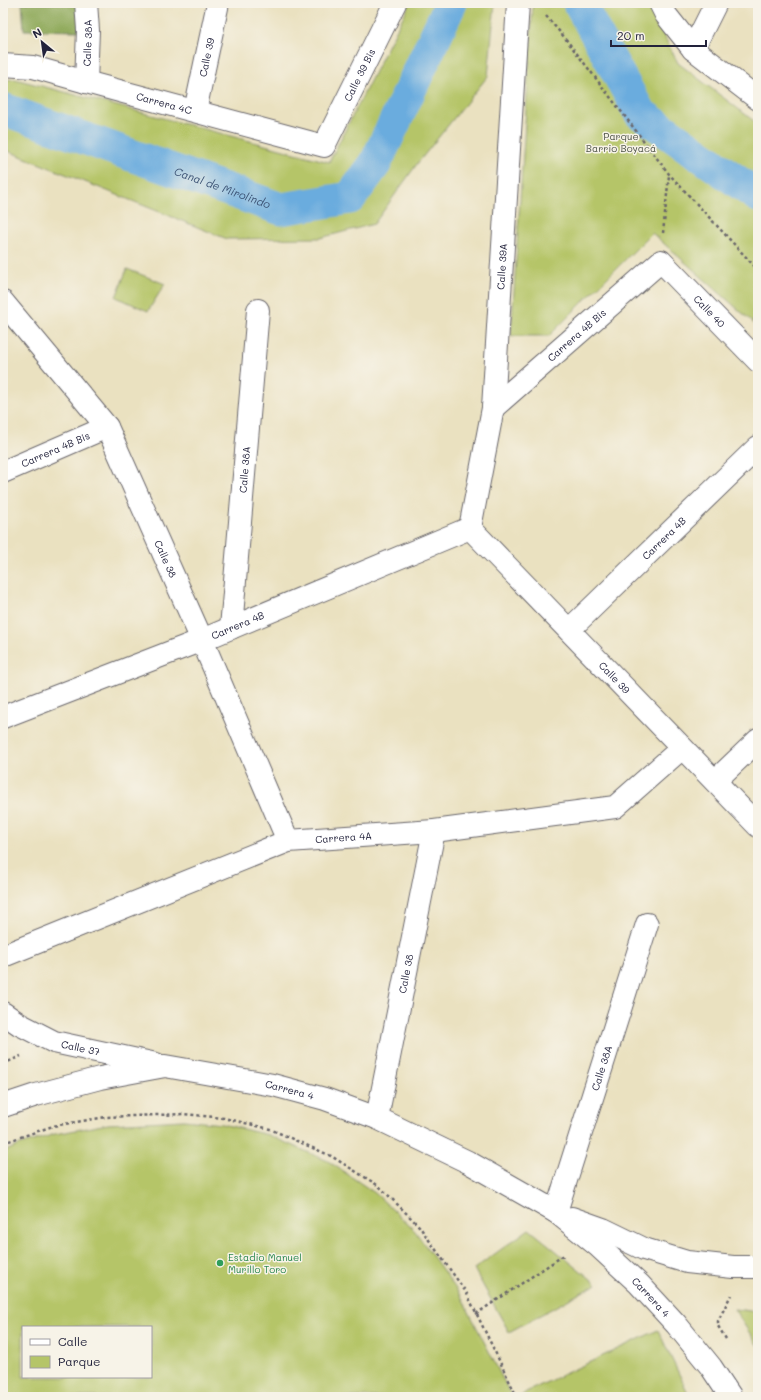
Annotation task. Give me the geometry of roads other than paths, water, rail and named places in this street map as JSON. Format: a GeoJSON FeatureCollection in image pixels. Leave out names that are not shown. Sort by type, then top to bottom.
{"type":"FeatureCollection","features":[{"type":"Feature","properties":{"kind":"street","name":"Calle 38A"},"geometry":{"type":"LineString","coordinates":[[86,3],[88,30],[86,82]]}},
{"type":"Feature","properties":{"kind":"street","name":"Calle 39"},"geometry":{"type":"LineString","coordinates":[[195,111],[218,3]]}},
{"type":"Feature","properties":{"kind":"street","name":"Calle 39 Bis"},"geometry":{"type":"LineString","coordinates":[[324,146],[395,3]]}},
{"type":"Feature","properties":{"kind":"street","name":"Calle 39A"},"geometry":{"type":"LineString","coordinates":[[470,528],[493,408],[518,3]]}},
{"type":"Feature","properties":{"kind":"street"},"geometry":{"type":"LineString","coordinates":[[660,3],[666,15],[693,49],[758,99]]}},
{"type":"Feature","properties":{"kind":"street"},"geometry":{"type":"LineString","coordinates":[[693,49],[716,3]]}},
{"type":"Feature","properties":{"kind":"street","name":"Carrera 4C"},"geometry":{"type":"LineString","coordinates":[[3,64],[33,66],[86,82],[324,146]]}},
{"type":"Feature","properties":{"kind":"street","name":"Carrera 4B Bis"},"geometry":{"type":"LineString","coordinates":[[493,408],[661,262]]}},
{"type":"Feature","properties":{"kind":"street","name":"Calle 40"},"geometry":{"type":"LineString","coordinates":[[661,262],[758,361]]}},
{"type":"Feature","properties":{"kind":"street","name":"Calle 38"},"geometry":{"type":"LineString","coordinates":[[3,302],[107,427],[202,640],[288,841]]}},
{"type":"Feature","properties":{"kind":"street","name":"Calle 38A"},"geometry":{"type":"LineString","coordinates":[[231,628],[258,310]]}},
{"type":"Feature","properties":{"kind":"street","name":"Carrera 4B Bis"},"geometry":{"type":"LineString","coordinates":[[3,472],[107,427]]}},
{"type":"Feature","properties":{"kind":"street","name":"Carrera 4B"},"geometry":{"type":"LineString","coordinates":[[569,630],[758,447]]}},
{"type":"Feature","properties":{"kind":"street","name":"Calle 39"},"geometry":{"type":"LineString","coordinates":[[470,528],[758,826]]}},
{"type":"Feature","properties":{"kind":"street","name":"Carrera 4B"},"geometry":{"type":"LineString","coordinates":[[3,717],[202,640],[470,528]]}},
{"type":"Feature","properties":{"kind":"street"},"geometry":{"type":"LineString","coordinates":[[714,781],[758,740]]}},
{"type":"Feature","properties":{"kind":"street","name":"Carrera 4A"},"geometry":{"type":"LineString","coordinates":[[3,956],[288,841],[434,831],[615,806],[682,748]]}},
{"type":"Feature","properties":{"kind":"street","name":"Calle 38"},"geometry":{"type":"LineString","coordinates":[[377,1118],[434,831]]}},
{"type":"Feature","properties":{"kind":"street","name":"Calle 38A"},"geometry":{"type":"LineString","coordinates":[[556,1212],[647,924]]}},
{"type":"Feature","properties":{"kind":"street","name":"Calle 37"},"geometry":{"type":"LineString","coordinates":[[3,1013],[18,1024],[54,1042],[165,1066]]}},
{"type":"Feature","properties":{"kind":"street","name":"Carrera 4"},"geometry":{"type":"LineString","coordinates":[[3,1106],[36,1095],[100,1078],[165,1066],[273,1085],[326,1099],[377,1118],[468,1162],[556,1212],[598,1246],[639,1284],[676,1324],[711,1367],[731,1397]]}},
{"type":"Feature","properties":{"kind":"street","name":"Carrera 4"},"geometry":{"type":"LineString","coordinates":[[556,1212],[603,1229],[644,1249],[687,1262],[733,1267],[758,1266]]}},
{"type":"Feature","properties":{"kind":"waterway","name":"Canal de Mirolindo"},"geometry":{"type":"LineString","coordinates":[[3,109],[281,209],[350,198],[375,164],[451,3]]}},
{"type":"Feature","properties":{"kind":"waterway","name":"Canal de Mirolindo"},"geometry":{"type":"LineString","coordinates":[[579,3],[640,113],[758,196]]}},
{"type":"Feature","properties":{"kind":"place","name":"Estadio Manuel Murillo Toro"},"geometry":{"type":"Point","coordinates":[220,1263]}},
{"type":"Feature","properties":{"kind":"park label","name":"Parque Barrio Boyacá"},"geometry":{"type":"Point","coordinates":[621,142]}}]}
